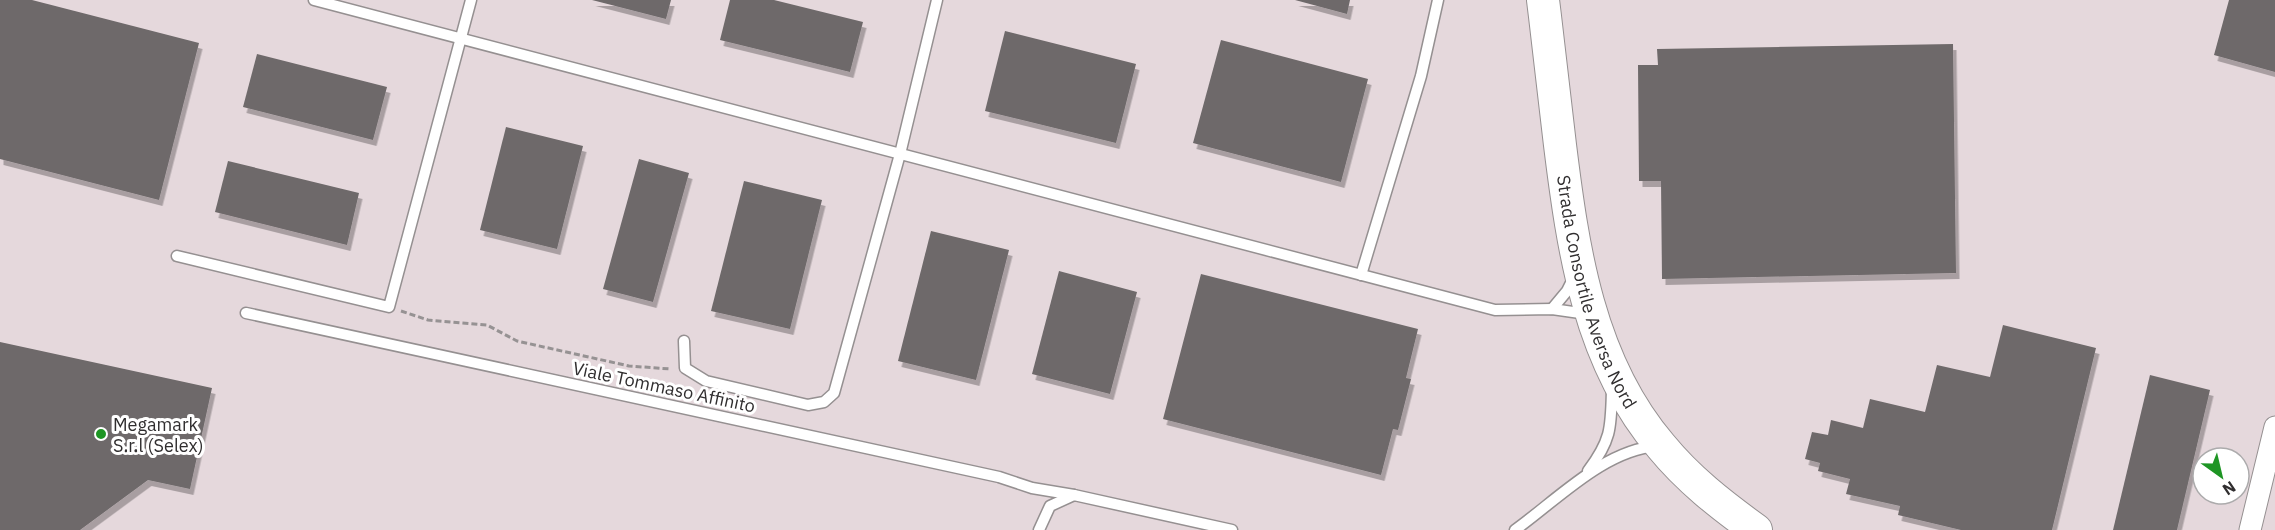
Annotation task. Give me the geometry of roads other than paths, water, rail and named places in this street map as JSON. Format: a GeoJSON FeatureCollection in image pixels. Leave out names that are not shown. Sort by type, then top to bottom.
{"type":"FeatureCollection","features":[{"type":"Feature","properties":{"kind":"street","name":"Strada Consortile Aversa Nord"},"geometry":{"type":"LineString","coordinates":[[1543,0],[1566,197],[1578,268],[1590,314],[1612,370],[1642,422],[1660,446],[1688,476],[1719,503],[1756,530]]}},
{"type":"Feature","properties":{"kind":"street"},"geometry":{"type":"LineString","coordinates":[[2250,530],[2275,427]]}},
{"type":"Feature","properties":{"kind":"lane"},"geometry":{"type":"LineString","coordinates":[[314,0],[1495,310],[1552,309],[1590,314]]}},
{"type":"Feature","properties":{"kind":"lane"},"geometry":{"type":"LineString","coordinates":[[177,256],[389,307],[471,0]]}},
{"type":"Feature","properties":{"kind":"lane"},"geometry":{"type":"LineString","coordinates":[[684,341],[685,368],[706,381],[808,405],[824,402],[834,393],[900,154],[938,0]]}},
{"type":"Feature","properties":{"kind":"lane"},"geometry":{"type":"LineString","coordinates":[[1361,275],[1421,76],[1438,0]]}},
{"type":"Feature","properties":{"kind":"lane"},"geometry":{"type":"LineString","coordinates":[[1552,309],[1568,291],[1578,268]]}},
{"type":"Feature","properties":{"kind":"lane","name":"Viale Tommaso Affinito"},"geometry":{"type":"LineString","coordinates":[[246,314],[999,477],[1032,488],[1232,530]]}},
{"type":"Feature","properties":{"kind":"lane"},"geometry":{"type":"LineString","coordinates":[[1582,479],[1602,452],[1609,435],[1612,370]]}},
{"type":"Feature","properties":{"kind":"lane"},"geometry":{"type":"LineString","coordinates":[[1515,530],[1616,456],[1639,447],[1660,446]]}},
{"type":"Feature","properties":{"kind":"lane"},"geometry":{"type":"LineString","coordinates":[[1040,530],[1050,506],[1074,495]]}},
{"type":"Feature","properties":{"kind":"place","name":"Megamark S.r.l (Selex)"},"geometry":{"type":"Point","coordinates":[101,434]}}]}
